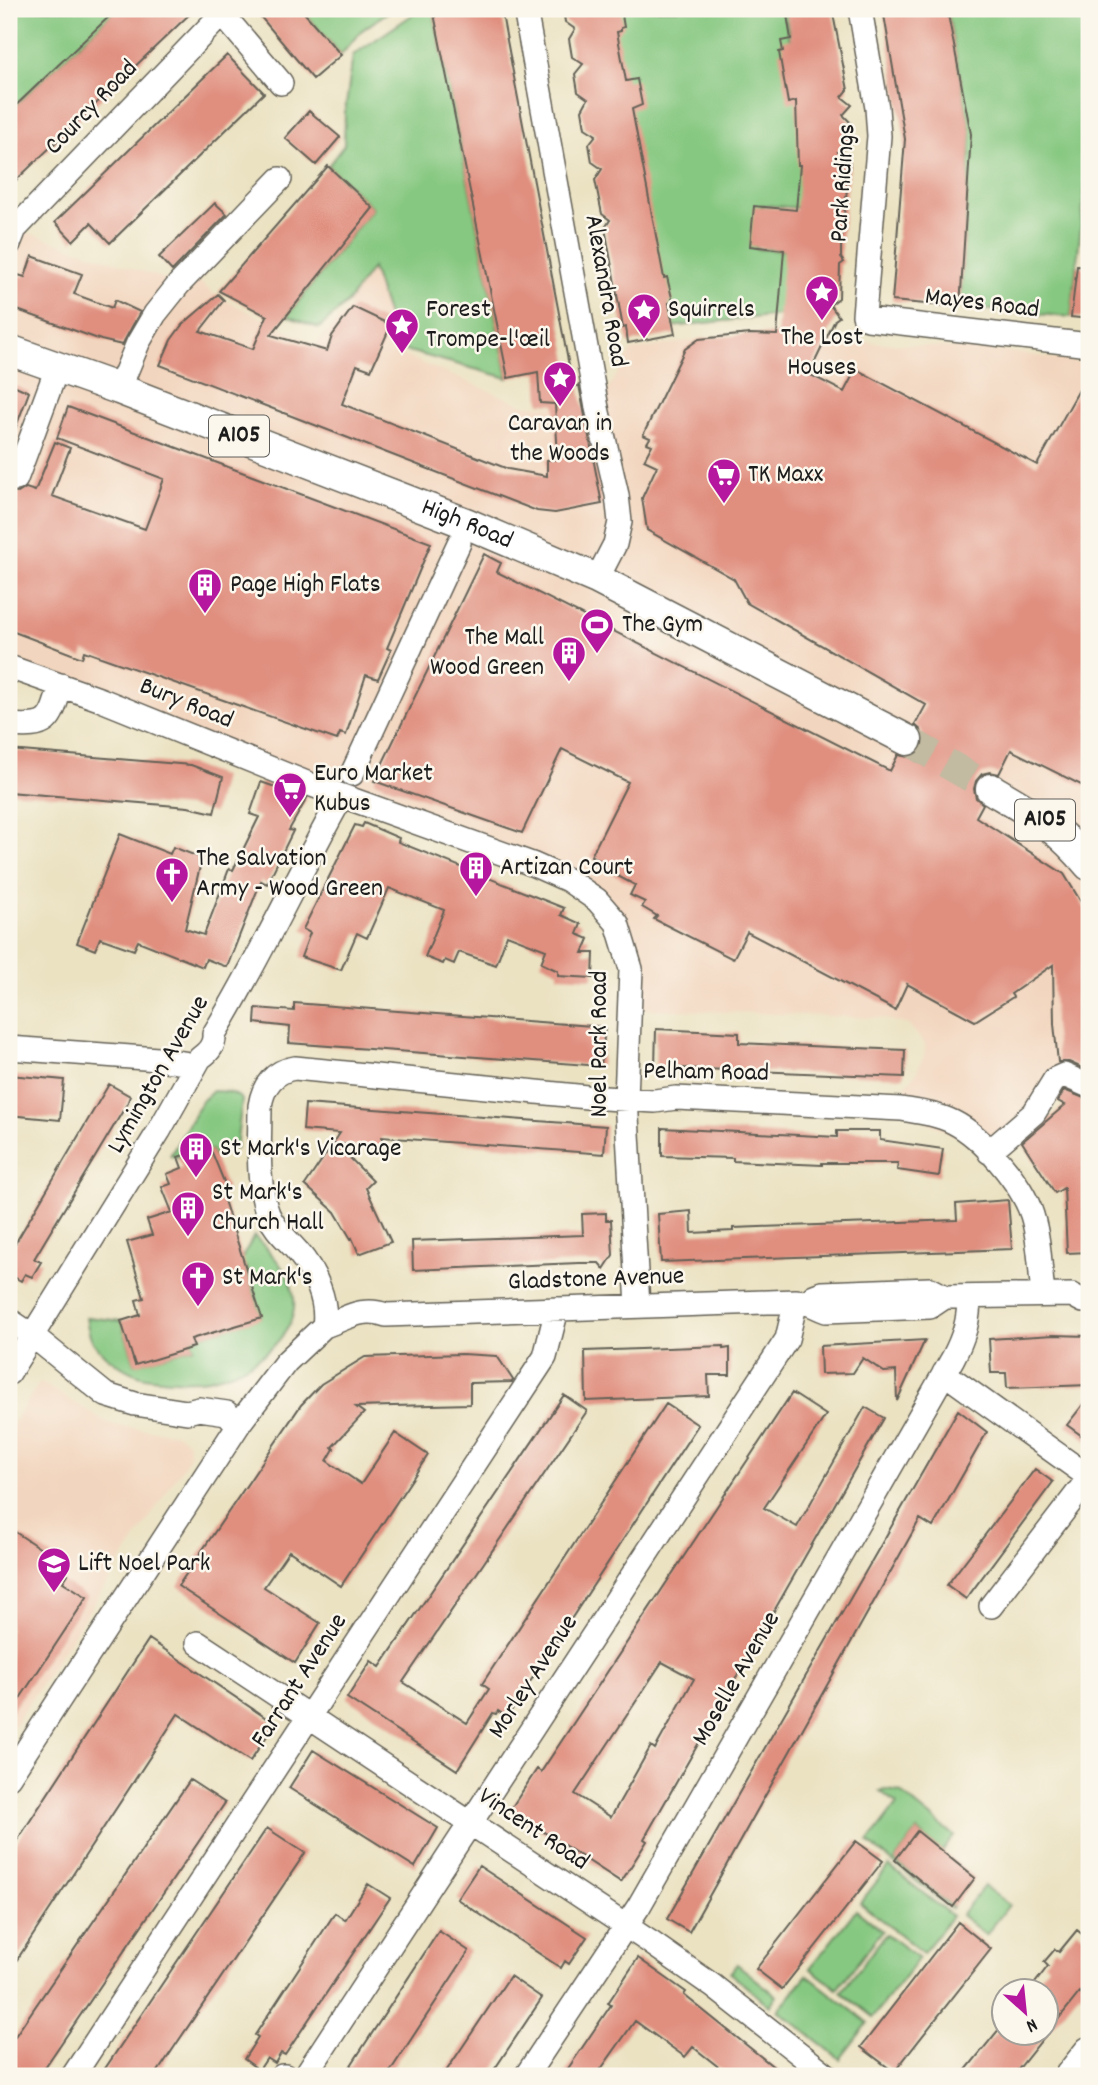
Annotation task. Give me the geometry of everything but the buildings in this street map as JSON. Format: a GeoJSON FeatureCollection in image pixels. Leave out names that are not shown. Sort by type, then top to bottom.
{"type":"FeatureCollection","features":[{"type":"Feature","properties":{"kind":"main road","name":"High Road"},"geometry":{"type":"LineString","coordinates":[[9,351],[119,389],[468,524],[597,579],[907,740]]}},
{"type":"Feature","properties":{"kind":"main road","name":"A105"},"geometry":{"type":"LineString","coordinates":[[991,789],[1048,822],[1089,865]]}},
{"type":"Feature","properties":{"kind":"main road"},"geometry":{"type":"LineString","coordinates":[[1070,2076],[1089,2052]]}},
{"type":"Feature","properties":{"kind":"street","name":"Alexandra Road"},"geometry":{"type":"LineString","coordinates":[[525,9],[597,408],[617,495],[620,522],[615,544],[597,579]]}},
{"type":"Feature","properties":{"kind":"street","name":"Park Ridings"},"geometry":{"type":"LineString","coordinates":[[860,9],[873,79],[879,136],[863,310],[868,319]]}},
{"type":"Feature","properties":{"kind":"street"},"geometry":{"type":"LineString","coordinates":[[219,12],[281,83]]}},
{"type":"Feature","properties":{"kind":"street","name":"Courcy Road"},"geometry":{"type":"LineString","coordinates":[[9,244],[15,229],[219,12]]}},
{"type":"Feature","properties":{"kind":"street"},"geometry":{"type":"LineString","coordinates":[[119,389],[138,343],[155,314],[179,284],[280,179]]}},
{"type":"Feature","properties":{"kind":"street","name":"Mayes Road"},"geometry":{"type":"LineString","coordinates":[[868,319],[1089,345]]}},
{"type":"Feature","properties":{"kind":"street"},"geometry":{"type":"LineString","coordinates":[[16,479],[57,368]]}},
{"type":"Feature","properties":{"kind":"street"},"geometry":{"type":"LineString","coordinates":[[352,774],[459,543]]}},
{"type":"Feature","properties":{"kind":"street","name":"Bury Road"},"geometry":{"type":"LineString","coordinates":[[9,667],[342,796]]}},
{"type":"Feature","properties":{"kind":"street"},"geometry":{"type":"LineString","coordinates":[[9,725],[35,727],[46,723],[61,685]]}},
{"type":"Feature","properties":{"kind":"street","name":"Lymington Avenue"},"geometry":{"type":"LineString","coordinates":[[9,1373],[159,1131],[196,1065],[215,1041],[214,1034],[249,976],[286,898],[342,796]]}},
{"type":"Feature","properties":{"kind":"street","name":"Noel Park Road"},"geometry":{"type":"LineString","coordinates":[[342,796],[532,864],[568,880],[597,900],[617,923],[626,944],[631,968],[626,1099],[638,1306]]}},
{"type":"Feature","properties":{"kind":"street"},"geometry":{"type":"LineString","coordinates":[[9,1048],[158,1059],[196,1065]]}},
{"type":"Feature","properties":{"kind":"street","name":"Pelham Road"},"geometry":{"type":"LineString","coordinates":[[324,1326],[323,1299],[314,1279],[299,1253],[279,1234],[264,1201],[260,1106],[262,1091],[278,1073],[295,1068],[626,1099],[655,1101],[676,1098],[901,1109],[936,1115],[956,1123],[975,1137],[1023,1195],[1037,1239],[1043,1295]]}},
{"type":"Feature","properties":{"kind":"street"},"geometry":{"type":"LineString","coordinates":[[989,1152],[1034,1113],[1055,1079],[1064,1075],[1089,1086]]}},
{"type":"Feature","properties":{"kind":"street","name":"Gladstone Avenue"},"geometry":{"type":"LineString","coordinates":[[324,1326],[351,1318],[358,1322],[374,1321],[386,1315],[802,1301],[822,1293],[930,1289],[945,1297],[1083,1294]]}},
{"type":"Feature","properties":{"kind":"street","name":"Moselle Avenue"},"geometry":{"type":"LineString","coordinates":[[526,2076],[626,1926],[675,1845],[944,1373],[964,1337],[969,1319],[969,1297]]}},
{"type":"Feature","properties":{"kind":"street","name":"Morley Avenue"},"geometry":{"type":"LineString","coordinates":[[305,2076],[787,1339],[802,1301]]}},
{"type":"Feature","properties":{"kind":"street","name":"Farrant Avenue"},"geometry":{"type":"LineString","coordinates":[[73,2076],[545,1357],[557,1308]]}},
{"type":"Feature","properties":{"kind":"street"},"geometry":{"type":"LineString","coordinates":[[9,1320],[106,1395],[135,1404],[187,1412],[199,1409],[227,1413],[238,1421]]}},
{"type":"Feature","properties":{"kind":"street"},"geometry":{"type":"LineString","coordinates":[[9,1777],[238,1421],[286,1362],[324,1326]]}},
{"type":"Feature","properties":{"kind":"street"},"geometry":{"type":"LineString","coordinates":[[944,1373],[1089,1478],[991,1606]]}},
{"type":"Feature","properties":{"kind":"street","name":"Vincent Road"},"geometry":{"type":"LineString","coordinates":[[198,1643],[626,1926],[713,1986],[828,2076]]}},
{"type":"Feature","properties":{"kind":"shaded area"},"geometry":{"type":"Polygon","coordinates":[[[9,226],[179,284],[190,273],[215,295],[315,344],[350,306],[347,303],[372,267],[402,355],[524,405],[597,408],[631,351],[699,339],[750,334],[1011,352],[1089,364],[1089,1086],[1064,1075],[989,1152],[901,1109],[905,1087],[916,1073],[925,1054],[925,1044],[909,1025],[881,1018],[629,1008],[631,969],[597,900],[9,667],[9,226]]]}},
{"type":"Feature","properties":{"kind":"shaded area","name":"Lift Noel Park"},"geometry":{"type":"Polygon","coordinates":[[[40,1382],[111,1425],[178,1434],[188,1443],[190,1456],[9,1733],[9,1429],[40,1382]]]}},
{"type":"Feature","properties":{"kind":"green space"},"geometry":{"type":"Polygon","coordinates":[[[9,9],[117,9],[9,112],[9,9]]]}},
{"type":"Feature","properties":{"kind":"green space"},"geometry":{"type":"Polygon","coordinates":[[[301,9],[392,9],[361,31],[341,55],[301,9]]]}},
{"type":"Feature","properties":{"kind":"green space"},"geometry":{"type":"Polygon","coordinates":[[[421,9],[433,9],[508,378],[404,350],[391,325],[372,268],[347,303],[319,328],[287,316],[373,208],[328,166],[344,145],[345,112],[353,55],[421,9]]]}},
{"type":"Feature","properties":{"kind":"green space"},"geometry":{"type":"Polygon","coordinates":[[[605,9],[784,9],[807,130],[801,208],[762,205],[756,249],[793,251],[787,314],[671,327],[605,9]]]}},
{"type":"Feature","properties":{"kind":"green space"},"geometry":{"type":"Polygon","coordinates":[[[947,9],[1089,9],[1089,152],[1071,317],[960,307],[971,134],[947,9]]]}},
{"type":"Feature","properties":{"kind":"green space"},"geometry":{"type":"Polygon","coordinates":[[[213,1091],[229,1092],[242,1100],[236,1148],[214,1157],[211,1150],[201,1154],[198,1149],[178,1157],[170,1156],[202,1101],[213,1091]]]}},
{"type":"Feature","properties":{"kind":"green space"},"geometry":{"type":"Polygon","coordinates":[[[254,1236],[283,1268],[293,1292],[294,1309],[289,1326],[266,1353],[233,1372],[199,1380],[175,1380],[145,1377],[132,1372],[109,1358],[94,1344],[86,1317],[121,1321],[135,1364],[194,1347],[191,1339],[261,1317],[246,1267],[235,1271],[254,1236]]]}},
{"type":"Feature","properties":{"kind":"green space"},"geometry":{"type":"Polygon","coordinates":[[[880,1791],[900,1792],[954,1836],[942,1852],[917,1831],[895,1860],[953,1907],[951,1909],[868,1842],[897,1804],[880,1791]]]}},
{"type":"Feature","properties":{"kind":"green space"},"geometry":{"type":"Polygon","coordinates":[[[889,1866],[952,1916],[923,1953],[860,1903],[889,1866]]]}},
{"type":"Feature","properties":{"kind":"green space"},"geometry":{"type":"Polygon","coordinates":[[[984,1886],[1009,1905],[986,1935],[961,1915],[984,1886]]]}},
{"type":"Feature","properties":{"kind":"green space"},"geometry":{"type":"Polygon","coordinates":[[[856,1910],[882,1931],[837,1989],[810,1968],[856,1910]]]}},
{"type":"Feature","properties":{"kind":"green space"},"geometry":{"type":"Polygon","coordinates":[[[886,1934],[919,1958],[873,2017],[841,1992],[886,1934]]]}},
{"type":"Feature","properties":{"kind":"green space"},"geometry":{"type":"Polygon","coordinates":[[[737,1964],[777,1996],[770,2006],[730,1973],[737,1964]]]}},
{"type":"Feature","properties":{"kind":"green space"},"geometry":{"type":"Polygon","coordinates":[[[807,1975],[868,2023],[840,2059],[778,2010],[807,1975]]]}},
{"type":"Feature","properties":{"kind":"tunnel"},"geometry":{"type":"LineString","coordinates":[[907,740],[991,789]]}},
{"type":"Feature","properties":{"kind":"place","name":"The Lost Houses"},"geometry":{"type":"Point","coordinates":[822,322]}},
{"type":"Feature","properties":{"kind":"place","name":"Squirrels"},"geometry":{"type":"Point","coordinates":[644,340]}},
{"type":"Feature","properties":{"kind":"place","name":"Forest Trompe-l'œil"},"geometry":{"type":"Point","coordinates":[402,355]}},
{"type":"Feature","properties":{"kind":"place","name":"Caravan in the Woods"},"geometry":{"type":"Point","coordinates":[560,408]}},
{"type":"Feature","properties":{"kind":"place","name":"TK Maxx"},"geometry":{"type":"Point","coordinates":[724,505]}},
{"type":"Feature","properties":{"kind":"place","name":"Page High Flats"},"geometry":{"type":"Point","coordinates":[205,615]}},
{"type":"Feature","properties":{"kind":"place","name":"The Gym"},"geometry":{"type":"Point","coordinates":[597,655]}},
{"type":"Feature","properties":{"kind":"place","name":"The Mall Wood Green"},"geometry":{"type":"Point","coordinates":[569,683]}},
{"type":"Feature","properties":{"kind":"place","name":"Euro Market Kubus"},"geometry":{"type":"Point","coordinates":[290,819]}},
{"type":"Feature","properties":{"kind":"place","name":"Artizan Court"},"geometry":{"type":"Point","coordinates":[476,898]}},
{"type":"Feature","properties":{"kind":"place","name":"The Salvation Army - Wood Green"},"geometry":{"type":"Point","coordinates":[172,904]}},
{"type":"Feature","properties":{"kind":"place","name":"St Mark's Vicarage"},"geometry":{"type":"Point","coordinates":[196,1179]}},
{"type":"Feature","properties":{"kind":"place","name":"St Mark's Church Hall"},"geometry":{"type":"Point","coordinates":[188,1238]}},
{"type":"Feature","properties":{"kind":"place","name":"St Mark's"},"geometry":{"type":"Point","coordinates":[198,1308]}},
{"type":"Feature","properties":{"kind":"place","name":"Lift Noel Park"},"geometry":{"type":"Point","coordinates":[54,1594]}}]}
